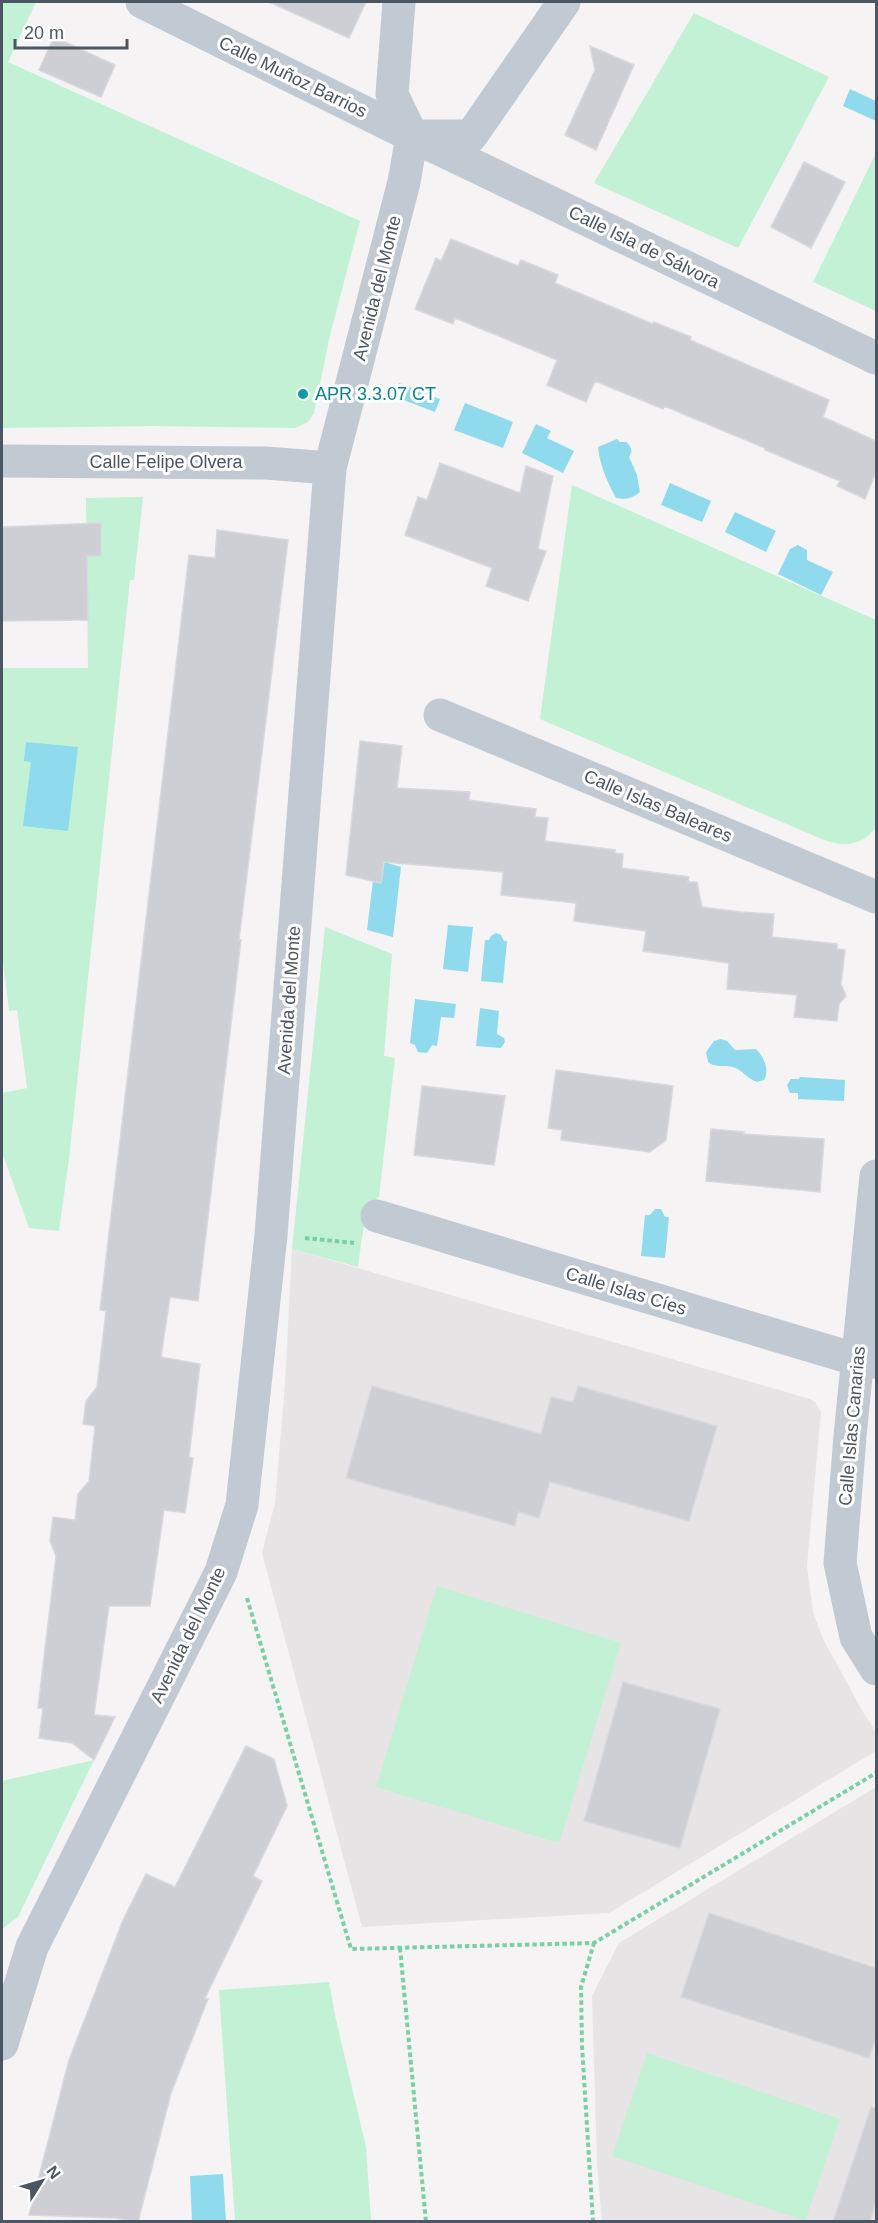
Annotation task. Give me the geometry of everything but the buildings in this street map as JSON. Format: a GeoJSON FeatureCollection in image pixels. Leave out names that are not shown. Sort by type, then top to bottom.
{"type":"FeatureCollection","features":[{"type":"Feature","properties":{"kind":"street","name":"Calle Muñoz Barrios"},"geometry":{"type":"LineString","coordinates":[[142,2],[412,136]]}},
{"type":"Feature","properties":{"kind":"street"},"geometry":{"type":"LineString","coordinates":[[399,2],[392,94],[412,136],[471,136],[564,2]]}},
{"type":"Feature","properties":{"kind":"street","name":"Calle Isla de Sálvora"},"geometry":{"type":"LineString","coordinates":[[412,136],[876,358]]}},
{"type":"Feature","properties":{"kind":"street","name":"Avenida del Monte"},"geometry":{"type":"LineString","coordinates":[[2,2044],[16,1949],[221,1572],[242,1505],[271,1235],[330,468],[404,182],[412,136]]}},
{"type":"Feature","properties":{"kind":"street","name":"Calle Felipe Olvera"},"geometry":{"type":"LineString","coordinates":[[2,461],[265,463],[330,468]]}},
{"type":"Feature","properties":{"kind":"street","name":"Calle Islas Baleares"},"geometry":{"type":"LineString","coordinates":[[440,715],[876,897]]}},
{"type":"Feature","properties":{"kind":"street","name":"Calle Islas Canarias"},"geometry":{"type":"LineString","coordinates":[[876,1176],[867,1361],[840,1563],[856,1637],[876,1669]]}},
{"type":"Feature","properties":{"kind":"street","name":"Calle Islas Cíes"},"geometry":{"type":"LineString","coordinates":[[370,1230],[867,1361]]}},
{"type":"Feature","properties":{"kind":"path"},"geometry":{"type":"LineString","coordinates":[[271,1235],[370,1230]]}},
{"type":"Feature","properties":{"kind":"path"},"geometry":{"type":"LineString","coordinates":[[230,1541],[351,1949],[594,1943],[876,1773]]}},
{"type":"Feature","properties":{"kind":"path"},"geometry":{"type":"LineString","coordinates":[[593,2222],[582,2046],[581,1987],[594,1943]]}},
{"type":"Feature","properties":{"kind":"path"},"geometry":{"type":"LineString","coordinates":[[400,1948],[426,2222]]}},
{"type":"Feature","properties":{"kind":"shaded area"},"geometry":{"type":"Polygon","coordinates":[[[292,1249],[815,1402],[821,1412],[807,1566],[813,1612],[823,1639],[876,1732],[876,1751],[609,1913],[362,1927],[262,1553],[275,1503],[285,1384],[292,1249]]]}},
{"type":"Feature","properties":{"kind":"shaded area"},"geometry":{"type":"Polygon","coordinates":[[[876,1787],[876,2221],[602,2221],[597,2163],[592,1996],[619,1943],[876,1787]]]}},
{"type":"Feature","properties":{"kind":"green space"},"geometry":{"type":"Polygon","coordinates":[[[2,2],[36,2],[8,62],[360,221],[330,335],[314,413],[308,422],[295,428],[153,426],[2,428],[2,2]]]}},
{"type":"Feature","properties":{"kind":"green space"},"geometry":{"type":"Polygon","coordinates":[[[694,13],[829,77],[738,248],[594,183],[694,13]]]}},
{"type":"Feature","properties":{"kind":"green space"},"geometry":{"type":"Polygon","coordinates":[[[876,153],[876,311],[813,282],[876,153]]]}},
{"type":"Feature","properties":{"kind":"green space"},"geometry":{"type":"Polygon","coordinates":[[[572,485],[876,620],[876,827],[871,833],[853,843],[839,844],[824,840],[540,719],[572,485]]]}},
{"type":"Feature","properties":{"kind":"green space"},"geometry":{"type":"Polygon","coordinates":[[[143,497],[134,580],[130,580],[69,1159],[59,1231],[29,1228],[2,1152],[2,1093],[27,1088],[17,1010],[9,1011],[2,953],[2,668],[88,668],[86,498],[143,497]]]}},
{"type":"Feature","properties":{"kind":"green space"},"geometry":{"type":"Polygon","coordinates":[[[325,927],[392,954],[384,1056],[395,1058],[379,1197],[369,1209],[366,1218],[358,1267],[292,1249],[325,927]]]}},
{"type":"Feature","properties":{"kind":"green space"},"geometry":{"type":"Polygon","coordinates":[[[437,1586],[621,1643],[559,1843],[376,1787],[437,1586]]]}},
{"type":"Feature","properties":{"kind":"green space"},"geometry":{"type":"Polygon","coordinates":[[[94,1760],[18,1917],[2,1929],[2,1781],[94,1760]]]}},
{"type":"Feature","properties":{"kind":"green space"},"geometry":{"type":"Polygon","coordinates":[[[329,1982],[366,2147],[371,2221],[235,2221],[219,1990],[329,1982]]]}},
{"type":"Feature","properties":{"kind":"green space"},"geometry":{"type":"Polygon","coordinates":[[[647,2053],[840,2119],[805,2221],[612,2156],[647,2053]]]}},
{"type":"Feature","properties":{"kind":"water"},"geometry":{"type":"Polygon","coordinates":[[[850,89],[876,101],[876,121],[843,106],[850,89]]]}},
{"type":"Feature","properties":{"kind":"water"},"geometry":{"type":"Polygon","coordinates":[[[399,383],[440,399],[435,412],[393,396],[399,383]]]}},
{"type":"Feature","properties":{"kind":"water"},"geometry":{"type":"Polygon","coordinates":[[[465,403],[513,422],[503,448],[454,430],[465,403]]]}},
{"type":"Feature","properties":{"kind":"water"},"geometry":{"type":"Polygon","coordinates":[[[536,424],[551,431],[547,438],[574,451],[563,473],[522,453],[536,424]]]}},
{"type":"Feature","properties":{"kind":"water"},"geometry":{"type":"Polygon","coordinates":[[[617,439],[620,442],[626,442],[631,447],[629,457],[637,475],[640,492],[626,499],[616,498],[604,473],[599,454],[598,447],[617,439]]]}},
{"type":"Feature","properties":{"kind":"water"},"geometry":{"type":"Polygon","coordinates":[[[670,483],[711,501],[702,522],[661,505],[670,483]]]}},
{"type":"Feature","properties":{"kind":"water"},"geometry":{"type":"Polygon","coordinates":[[[735,512],[776,531],[766,552],[725,532],[735,512]]]}},
{"type":"Feature","properties":{"kind":"water"},"geometry":{"type":"Polygon","coordinates":[[[798,545],[807,550],[807,560],[833,572],[821,595],[778,574],[790,549],[798,545]]]}},
{"type":"Feature","properties":{"kind":"water"},"geometry":{"type":"Polygon","coordinates":[[[26,742],[78,747],[68,831],[23,826],[31,762],[24,761],[26,742]]]}},
{"type":"Feature","properties":{"kind":"water"},"geometry":{"type":"Polygon","coordinates":[[[384,862],[401,867],[393,937],[367,930],[373,881],[381,883],[384,862]]]}},
{"type":"Feature","properties":{"kind":"water"},"geometry":{"type":"Polygon","coordinates":[[[448,925],[473,927],[468,972],[443,969],[448,925]]]}},
{"type":"Feature","properties":{"kind":"water"},"geometry":{"type":"Polygon","coordinates":[[[496,933],[507,941],[503,983],[481,981],[485,940],[489,940],[496,933]]]}},
{"type":"Feature","properties":{"kind":"water"},"geometry":{"type":"Polygon","coordinates":[[[415,999],[456,1004],[454,1018],[441,1017],[437,1046],[432,1045],[427,1053],[418,1052],[415,1045],[410,1043],[415,999]]]}},
{"type":"Feature","properties":{"kind":"water"},"geometry":{"type":"Polygon","coordinates":[[[480,1008],[499,1011],[497,1034],[504,1038],[505,1042],[501,1048],[476,1046],[480,1008]]]}},
{"type":"Feature","properties":{"kind":"water"},"geometry":{"type":"Polygon","coordinates":[[[721,1039],[727,1041],[735,1050],[756,1049],[765,1064],[764,1080],[757,1082],[736,1068],[708,1062],[706,1052],[714,1041],[721,1039]]]}},
{"type":"Feature","properties":{"kind":"water"},"geometry":{"type":"Polygon","coordinates":[[[800,1077],[845,1080],[844,1101],[798,1099],[798,1093],[790,1093],[787,1085],[791,1079],[800,1077]]]}},
{"type":"Feature","properties":{"kind":"water"},"geometry":{"type":"Polygon","coordinates":[[[655,1209],[661,1209],[665,1217],[669,1217],[665,1258],[641,1256],[645,1215],[650,1215],[655,1209]]]}},
{"type":"Feature","properties":{"kind":"water"},"geometry":{"type":"Polygon","coordinates":[[[223,2174],[226,2221],[192,2221],[190,2176],[223,2174]]]}},
{"type":"Feature","properties":{"kind":"place","name":"APR 3.3.07 CT"},"geometry":{"type":"Point","coordinates":[303,394]}}]}
